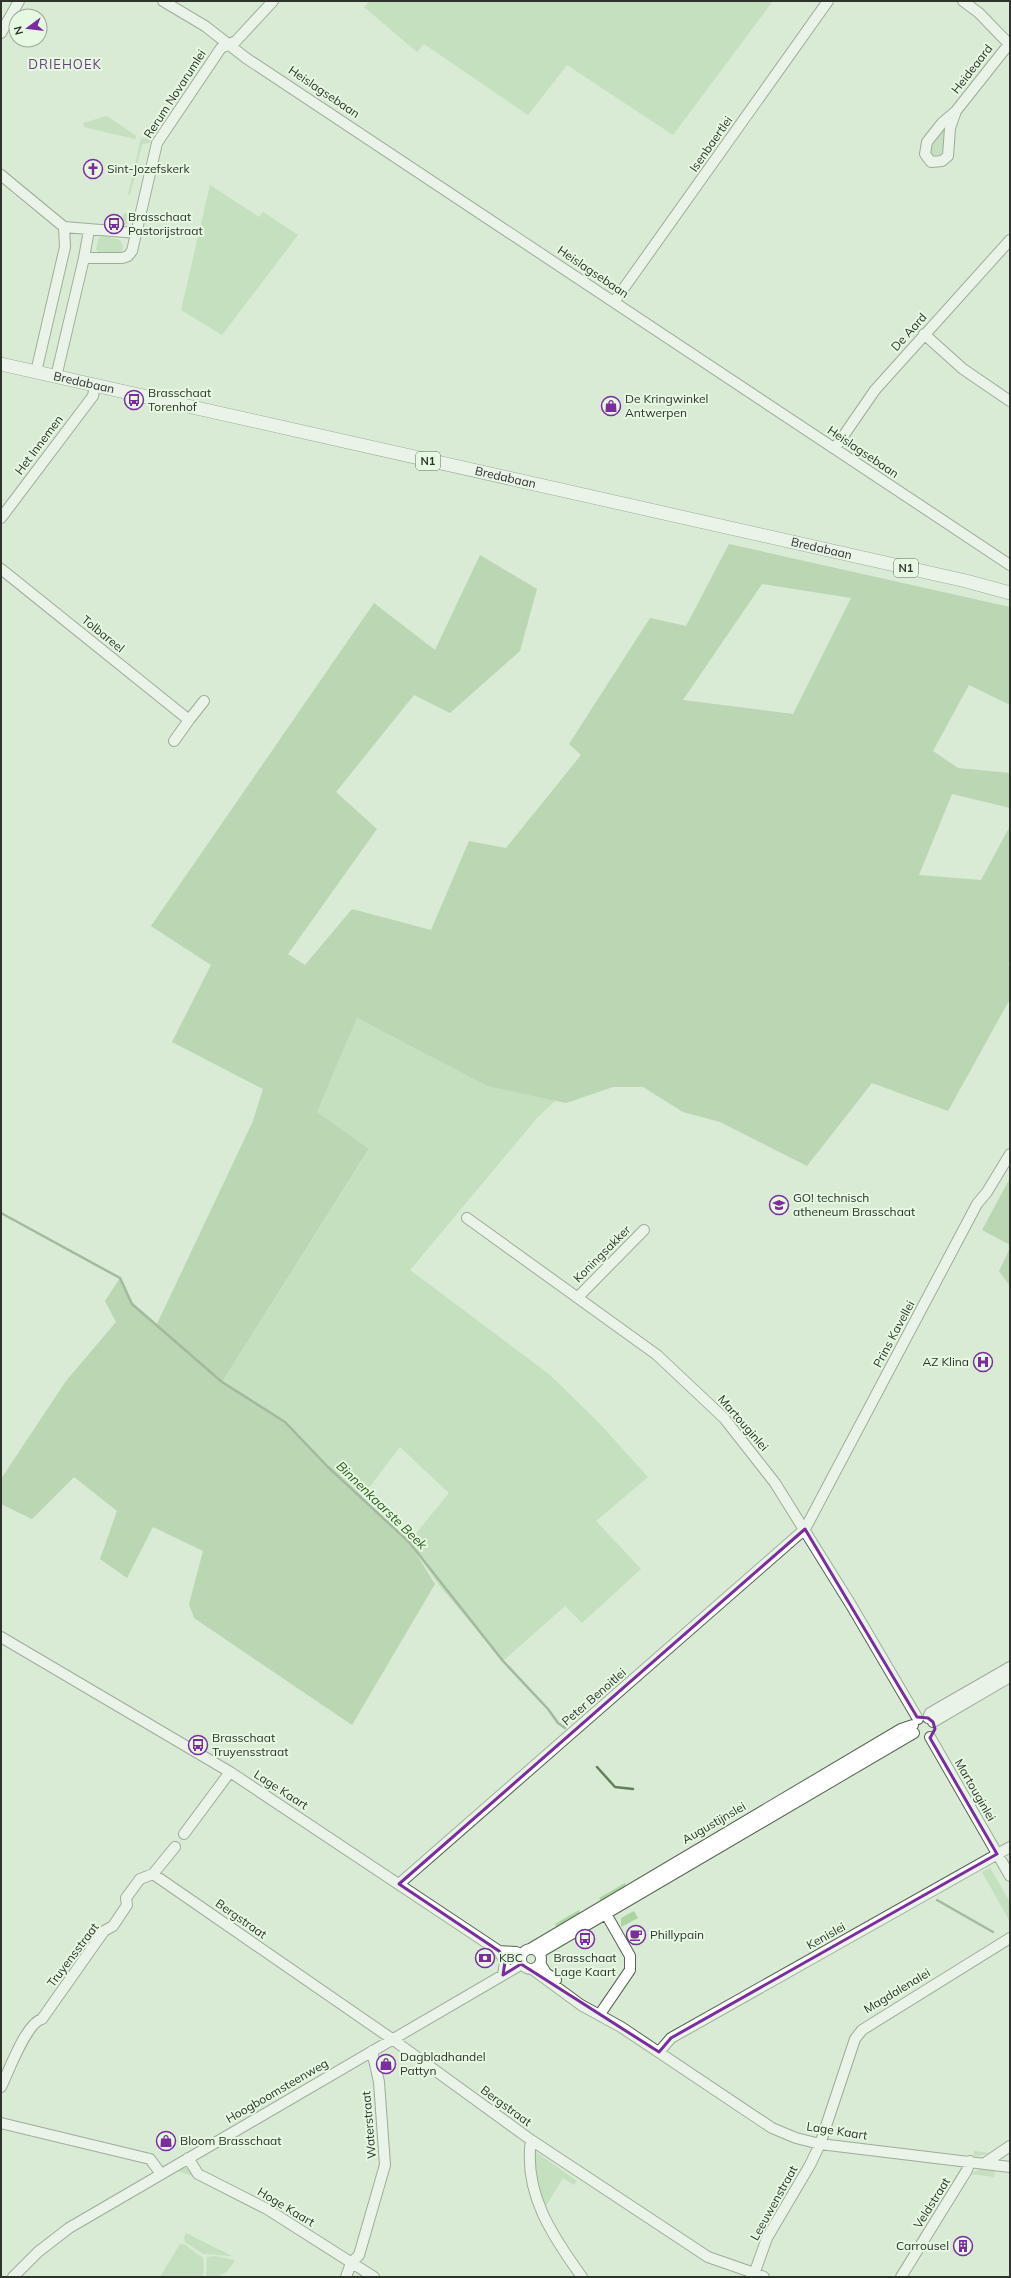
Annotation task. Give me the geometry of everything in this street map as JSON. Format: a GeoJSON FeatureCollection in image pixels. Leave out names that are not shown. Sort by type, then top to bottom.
{"type":"FeatureCollection","features":[{"type":"Feature","properties":{"kind":"main road","name":"Bredabaan"},"geometry":{"type":"LineString","coordinates":[[1,364],[966,581],[1010,594]]}},
{"type":"Feature","properties":{"kind":"street"},"geometry":{"type":"LineString","coordinates":[[1,34],[19,1]]}},
{"type":"Feature","properties":{"kind":"street","name":"Heislagsebaan"},"geometry":{"type":"LineString","coordinates":[[163,1],[205,26],[227,45],[1010,565]]}},
{"type":"Feature","properties":{"kind":"street","name":"Rerum Novarumlei"},"geometry":{"type":"LineString","coordinates":[[84,258],[128,256],[135,244],[157,143],[217,53],[227,45],[236,42],[273,1]]}},
{"type":"Feature","properties":{"kind":"street","name":"Isenbaertlei"},"geometry":{"type":"LineString","coordinates":[[614,302],[828,1]]}},
{"type":"Feature","properties":{"kind":"street","name":"Heideaard"},"geometry":{"type":"LineString","coordinates":[[956,111],[950,128],[948,156],[942,161],[932,162],[925,154],[925,146],[942,123],[956,111],[1009,44],[979,13],[963,1]]}},
{"type":"Feature","properties":{"kind":"street"},"geometry":{"type":"LineString","coordinates":[[1,175],[64,227],[137,233]]}},
{"type":"Feature","properties":{"kind":"street"},"geometry":{"type":"LineString","coordinates":[[36,372],[65,247],[64,227]]}},
{"type":"Feature","properties":{"kind":"street"},"geometry":{"type":"LineString","coordinates":[[56,377],[84,258],[89,230]]}},
{"type":"Feature","properties":{"kind":"street","name":"De Aard"},"geometry":{"type":"LineString","coordinates":[[835,448],[875,390],[1010,240]]}},
{"type":"Feature","properties":{"kind":"street"},"geometry":{"type":"LineString","coordinates":[[924,334],[963,369],[1010,401]]}},
{"type":"Feature","properties":{"kind":"street","name":"Het Innemen"},"geometry":{"type":"LineString","coordinates":[[1,518],[93,396],[95,386]]}},
{"type":"Feature","properties":{"kind":"street","name":"Tolbareel"},"geometry":{"type":"LineString","coordinates":[[1,569],[189,720]]}},
{"type":"Feature","properties":{"kind":"street"},"geometry":{"type":"LineString","coordinates":[[174,741],[204,701]]}},
{"type":"Feature","properties":{"kind":"street","name":"Prins Kavellei"},"geometry":{"type":"LineString","coordinates":[[805,1529],[977,1204],[987,1192],[1010,1154]]}},
{"type":"Feature","properties":{"kind":"street","name":"Martouginlei"},"geometry":{"type":"LineString","coordinates":[[467,1218],[657,1355],[724,1418],[775,1483],[805,1529],[921,1723]]}},
{"type":"Feature","properties":{"kind":"street","name":"Koningsakker"},"geometry":{"type":"LineString","coordinates":[[578,1297],[644,1230]]}},
{"type":"Feature","properties":{"kind":"street","name":"Peter Benoitlei"},"geometry":{"type":"LineString","coordinates":[[400,1884],[805,1529]]}},
{"type":"Feature","properties":{"kind":"street","name":"Lage Kaart"},"geometry":{"type":"LineString","coordinates":[[1,1637],[230,1772],[400,1884],[498,1951],[516,1952],[526,1968],[536,1966],[602,2011],[621,2027]]}},
{"type":"Feature","properties":{"kind":"street","name":"Augustijnslei"},"geometry":{"type":"LineString","coordinates":[[535,1951],[606,1914],[921,1723],[930,1714],[1010,1667]]}},
{"type":"Feature","properties":{"kind":"street","name":"Augustijnslei"},"geometry":{"type":"LineString","coordinates":[[535,1951],[873,1745],[921,1723],[1010,1677]]}},
{"type":"Feature","properties":{"kind":"street"},"geometry":{"type":"LineString","coordinates":[[921,1723],[935,1728],[930,1737],[921,1739],[921,1723]]}},
{"type":"Feature","properties":{"kind":"street","name":"Martouginlei"},"geometry":{"type":"LineString","coordinates":[[930,1737],[1010,1876]]}},
{"type":"Feature","properties":{"kind":"street"},"geometry":{"type":"LineString","coordinates":[[184,1834],[230,1772]]}},
{"type":"Feature","properties":{"kind":"street","name":"Truyensstraat"},"geometry":{"type":"LineString","coordinates":[[1,2087],[18,2052],[20,2043],[36,2020],[42,2019],[104,1931],[113,1926],[126,1905],[126,1898],[140,1879],[153,1874],[175,1847]]}},
{"type":"Feature","properties":{"kind":"street","name":"Kenislei"},"geometry":{"type":"LineString","coordinates":[[659,2052],[671,2038],[1010,1847]]}},
{"type":"Feature","properties":{"kind":"street","name":"Bergstraat"},"geometry":{"type":"LineString","coordinates":[[153,1874],[392,2039],[531,2140],[708,2257],[758,2276]]}},
{"type":"Feature","properties":{"kind":"street"},"geometry":{"type":"LineString","coordinates":[[602,2011],[630,1970],[632,1962],[606,1914]]}},
{"type":"Feature","properties":{"kind":"street","name":"Magdalenalei"},"geometry":{"type":"LineString","coordinates":[[820,2144],[855,2039],[862,2030],[1010,1938]]}},
{"type":"Feature","properties":{"kind":"street"},"geometry":{"type":"LineString","coordinates":[[521,1959],[526,1949],[535,1951],[536,1966]]}},
{"type":"Feature","properties":{"kind":"street"},"geometry":{"type":"LineString","coordinates":[[498,1951],[504,1962],[503,1975]]}},
{"type":"Feature","properties":{"kind":"street","name":"Hoogboomsteenweg"},"geometry":{"type":"LineString","coordinates":[[13,2277],[38,2252],[69,2228],[503,1975],[521,1959]]}},
{"type":"Feature","properties":{"kind":"street","name":"Lage Kaart"},"geometry":{"type":"LineString","coordinates":[[536,1966],[535,1974],[581,2005],[621,2027],[772,2128],[796,2138],[820,2144],[1006,2166]]}},
{"type":"Feature","properties":{"kind":"street","name":"Waterstraat"},"geometry":{"type":"LineString","coordinates":[[346,2277],[351,2263],[359,2255],[385,2165],[379,2082],[372,2050]]}},
{"type":"Feature","properties":{"kind":"street"},"geometry":{"type":"LineString","coordinates":[[1,2123],[150,2159],[161,2174]]}},
{"type":"Feature","properties":{"kind":"street"},"geometry":{"type":"LineString","coordinates":[[531,2140],[530,2150],[532,2178],[540,2208],[551,2234],[582,2277]]}},
{"type":"Feature","properties":{"kind":"street","name":"Leeuwenstraat"},"geometry":{"type":"LineString","coordinates":[[758,2276],[767,2238],[810,2165],[820,2144]]}},
{"type":"Feature","properties":{"kind":"street"},"geometry":{"type":"LineString","coordinates":[[985,2163],[1007,2148]]}},
{"type":"Feature","properties":{"kind":"street"},"geometry":{"type":"LineString","coordinates":[[1006,2166],[1007,2148]]}},
{"type":"Feature","properties":{"kind":"street","name":"Hoge Kaart"},"geometry":{"type":"LineString","coordinates":[[188,2158],[198,2174],[267,2209],[374,2277]]}},
{"type":"Feature","properties":{"kind":"street","name":"Veldstraat"},"geometry":{"type":"LineString","coordinates":[[901,2277],[967,2170],[970,2161]]}},
{"type":"Feature","properties":{"kind":"highlighted area"},"geometry":{"type":"Polygon","coordinates":[[[805,1529],[917,1717],[928,1718],[933,1722],[935,1729],[930,1738],[997,1854],[671,2038],[659,2052],[521,1964],[503,1975],[505,1962],[499,1951],[399,1884],[805,1529]]]}},
{"type":"Feature","properties":{"kind":"green space"},"geometry":{"type":"Polygon","coordinates":[[[370,1],[773,1],[673,135],[567,65],[528,115],[424,44],[417,52],[364,7],[370,1]]]}},
{"type":"Feature","properties":{"kind":"green space"},"geometry":{"type":"Polygon","coordinates":[[[107,116],[136,136],[135,139],[84,127],[83,123],[107,116]]]}},
{"type":"Feature","properties":{"kind":"green space"},"geometry":{"type":"Polygon","coordinates":[[[945,123],[946,147],[940,155],[933,155],[929,151],[930,142],[945,123]]]}},
{"type":"Feature","properties":{"kind":"green space"},"geometry":{"type":"Polygon","coordinates":[[[141,138],[153,139],[149,143],[142,144],[130,195],[128,195],[141,138]]]}},
{"type":"Feature","properties":{"kind":"green space"},"geometry":{"type":"Polygon","coordinates":[[[210,185],[259,217],[263,212],[298,235],[222,335],[181,310],[210,185]]]}},
{"type":"Feature","properties":{"kind":"green space"},"geometry":{"type":"Polygon","coordinates":[[[130,211],[134,213],[134,220],[121,227],[124,213],[128,214],[130,211]]]}},
{"type":"Feature","properties":{"kind":"green space"},"geometry":{"type":"Polygon","coordinates":[[[104,236],[120,240],[123,246],[122,250],[119,253],[98,252],[96,249],[99,237],[104,236]]]}},
{"type":"Feature","properties":{"kind":"green space"},"geometry":{"type":"Polygon","coordinates":[[[729,544],[1010,607],[1010,705],[969,685],[933,751],[958,768],[1010,773],[1010,808],[952,794],[919,875],[981,880],[1010,826],[1010,961],[1008,965],[1010,965],[1010,999],[948,1111],[872,1083],[807,1166],[720,1122],[683,1112],[643,1087],[613,1087],[566,1103],[487,1086],[357,1018],[317,1112],[369,1149],[222,1382],[285,1422],[328,1467],[409,1542],[435,1584],[352,1725],[194,1618],[189,1604],[203,1551],[153,1527],[127,1578],[100,1559],[117,1511],[74,1477],[32,1519],[1,1504],[1,1479],[66,1381],[116,1322],[105,1301],[120,1278],[132,1303],[157,1324],[253,1121],[263,1089],[172,1042],[211,965],[151,926],[374,603],[435,650],[480,555],[537,589],[520,651],[450,713],[414,695],[336,792],[377,829],[288,954],[305,965],[352,909],[431,930],[469,841],[506,848],[581,755],[569,744],[650,618],[686,626],[729,544]],[[762,584],[683,700],[793,714],[851,598],[762,584]]]}},
{"type":"Feature","properties":{"kind":"green space"},"geometry":{"type":"Polygon","coordinates":[[[357,1018],[487,1086],[556,1100],[537,1118],[410,1270],[550,1375],[599,1423],[648,1477],[596,1521],[641,1569],[582,1623],[565,1606],[503,1661],[438,1584],[409,1542],[449,1493],[400,1447],[361,1498],[328,1467],[222,1382],[369,1150],[317,1112],[357,1018]]]}},
{"type":"Feature","properties":{"kind":"green space"},"geometry":{"type":"Polygon","coordinates":[[[1010,1178],[1010,1245],[982,1230],[1010,1178]]]}},
{"type":"Feature","properties":{"kind":"green space"},"geometry":{"type":"Polygon","coordinates":[[[1010,1248],[1010,1286],[999,1271],[1010,1248]]]}},
{"type":"Feature","properties":{"kind":"green space"},"geometry":{"type":"Polygon","coordinates":[[[990,1868],[1010,1902],[1010,1922],[982,1872],[990,1868]]]}},
{"type":"Feature","properties":{"kind":"green space"},"geometry":{"type":"Polygon","coordinates":[[[625,1883],[626,1886],[601,1901],[599,1898],[625,1883]]]}},
{"type":"Feature","properties":{"kind":"green space"},"geometry":{"type":"Polygon","coordinates":[[[579,1910],[580,1913],[557,1927],[555,1924],[579,1910]]]}},
{"type":"Feature","properties":{"kind":"green space"},"geometry":{"type":"Polygon","coordinates":[[[634,1911],[638,1918],[621,1927],[621,1918],[634,1911]]]}},
{"type":"Feature","properties":{"kind":"green space"},"geometry":{"type":"Polygon","coordinates":[[[533,2150],[577,2181],[574,2185],[563,2178],[543,2211],[536,2181],[533,2150]]]}},
{"type":"Feature","properties":{"kind":"green space"},"geometry":{"type":"Polygon","coordinates":[[[974,2151],[991,2153],[974,2157],[974,2151]]]}},
{"type":"Feature","properties":{"kind":"green space"},"geometry":{"type":"Polygon","coordinates":[[[184,2167],[189,2169],[193,2174],[192,2176],[178,2171],[178,2169],[184,2167]]]}},
{"type":"Feature","properties":{"kind":"green space"},"geometry":{"type":"Polygon","coordinates":[[[980,2169],[995,2170],[994,2177],[971,2174],[980,2169]]]}},
{"type":"Feature","properties":{"kind":"green space"},"geometry":{"type":"Polygon","coordinates":[[[186,2233],[232,2256],[203,2254],[185,2242],[184,2237],[186,2233]]]}},
{"type":"Feature","properties":{"kind":"green space"},"geometry":{"type":"Polygon","coordinates":[[[180,2244],[185,2245],[203,2258],[203,2277],[160,2277],[180,2244]]]}},
{"type":"Feature","properties":{"kind":"green space"},"geometry":{"type":"Polygon","coordinates":[[[215,2256],[235,2260],[224,2274],[206,2277],[207,2257],[215,2256]]]}},
{"type":"Feature","properties":{"kind":"waterway","name":"Binnenkaarste Beek"},"geometry":{"type":"LineString","coordinates":[[1,1213],[120,1278],[132,1304],[222,1382],[285,1422],[328,1467],[409,1542],[503,1661],[548,1709],[558,1723],[565,1728]]}},
{"type":"Feature","properties":{"kind":"waterway","name":"Binnenkaarste Beek"},"geometry":{"type":"LineString","coordinates":[[597,1767],[615,1787],[633,1789]]}},
{"type":"Feature","properties":{"kind":"waterway","name":"Binnenkaarste Beek"},"geometry":{"type":"LineString","coordinates":[[937,1900],[993,1932]]}},
{"type":"Feature","properties":{"kind":"place","name":"Sint-Jozefskerk"},"geometry":{"type":"Point","coordinates":[93,169]}},
{"type":"Feature","properties":{"kind":"place","name":"Brasschaat Pastorijstraat"},"geometry":{"type":"Point","coordinates":[114,224]}},
{"type":"Feature","properties":{"kind":"place","name":"Brasschaat Torenhof"},"geometry":{"type":"Point","coordinates":[134,400]}},
{"type":"Feature","properties":{"kind":"place","name":"De Kringwinkel Antwerpen"},"geometry":{"type":"Point","coordinates":[611,406]}},
{"type":"Feature","properties":{"kind":"place","name":"GO! technisch atheneum Brasschaat"},"geometry":{"type":"Point","coordinates":[779,1205]}},
{"type":"Feature","properties":{"kind":"place","name":"AZ Klina"},"geometry":{"type":"Point","coordinates":[983,1362]}},
{"type":"Feature","properties":{"kind":"place","name":"Brasschaat Truyensstraat"},"geometry":{"type":"Point","coordinates":[198,1745]}},
{"type":"Feature","properties":{"kind":"place","name":"Phillypain"},"geometry":{"type":"Point","coordinates":[636,1935]}},
{"type":"Feature","properties":{"kind":"place","name":"Brasschaat Lage Kaart"},"geometry":{"type":"Point","coordinates":[585,1939]}},
{"type":"Feature","properties":{"kind":"place","name":"KBC"},"geometry":{"type":"Point","coordinates":[485,1958]}},
{"type":"Feature","properties":{"kind":"place","name":"Dagbladhandel Pattyn"},"geometry":{"type":"Point","coordinates":[386,2064]}},
{"type":"Feature","properties":{"kind":"place","name":"Bloom Brasschaat"},"geometry":{"type":"Point","coordinates":[166,2141]}},
{"type":"Feature","properties":{"kind":"place","name":"Carrousel"},"geometry":{"type":"Point","coordinates":[963,2246]}},
{"type":"Feature","properties":{"kind":"district","name":"DRIEHOEK"},"geometry":{"type":"Point","coordinates":[65,64]}}]}
